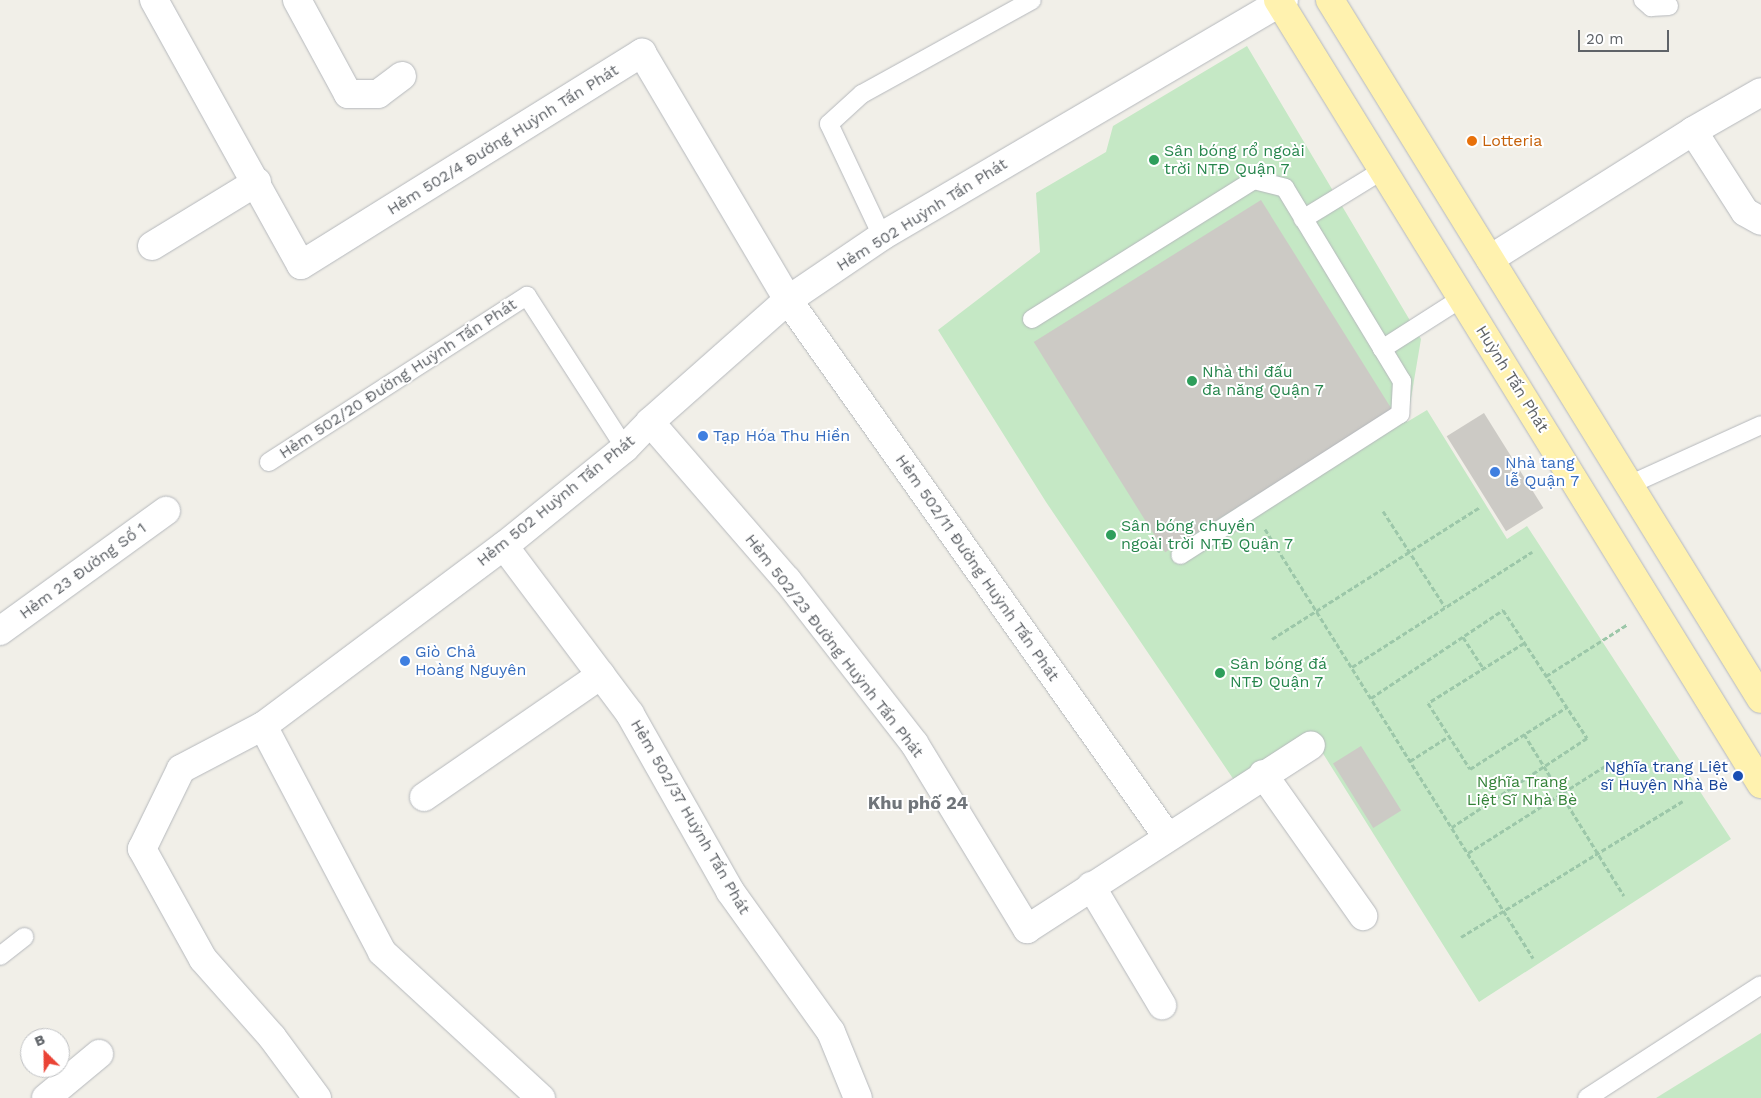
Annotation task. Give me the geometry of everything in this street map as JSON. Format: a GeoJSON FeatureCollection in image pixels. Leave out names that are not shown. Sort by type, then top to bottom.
{"type":"FeatureCollection","features":[{"type":"Feature","properties":{"kind":"main road"},"geometry":{"type":"LineString","coordinates":[[1330,0],[1761,699]]}},
{"type":"Feature","properties":{"kind":"main road","name":"Huỳnh Tấn Phát"},"geometry":{"type":"LineString","coordinates":[[1280,1],[1761,784]]}},
{"type":"Feature","properties":{"kind":"street","name":"Hẻm 502/4 Đường Huỳnh Tấn Phát"},"geometry":{"type":"LineString","coordinates":[[154,0],[196,78],[257,182],[301,265],[642,53],[788,300]]}},
{"type":"Feature","properties":{"kind":"street"},"geometry":{"type":"LineString","coordinates":[[297,0],[348,94],[378,94],[402,76]]}},
{"type":"Feature","properties":{"kind":"street","name":"Hẻm 502 Huỳnh Tấn Phát"},"geometry":{"type":"LineString","coordinates":[[317,1098],[272,1037],[203,959],[142,849],[181,769],[263,726],[504,546],[625,448],[650,422],[788,300],[882,236],[1280,1]]}},
{"type":"Feature","properties":{"kind":"street"},"geometry":{"type":"LineString","coordinates":[[1490,259],[1693,131],[1761,92]]}},
{"type":"Feature","properties":{"kind":"street"},"geometry":{"type":"LineString","coordinates":[[1693,131],[1745,212],[1761,221]]}},
{"type":"Feature","properties":{"kind":"street"},"geometry":{"type":"LineString","coordinates":[[152,246],[257,182]]}},
{"type":"Feature","properties":{"kind":"street","name":"Hẻm 502/11 Đường Huỳnh Tấn Phát"},"geometry":{"type":"LineString","coordinates":[[788,300],[1166,836]]}},
{"type":"Feature","properties":{"kind":"street","name":"Hẻm 502/23 Đường Huỳnh Tấn Phát"},"geometry":{"type":"LineString","coordinates":[[650,422],[787,580],[914,743],[1027,929],[1166,836],[1311,745]]}},
{"type":"Feature","properties":{"kind":"street","name":"Hẻm 23 Đường Số 1"},"geometry":{"type":"LineString","coordinates":[[0,630],[166,511]]}},
{"type":"Feature","properties":{"kind":"street","name":"Hẻm 502/37 Huỳnh Tấn Phát"},"geometry":{"type":"LineString","coordinates":[[504,546],[630,714],[730,891],[831,1032],[858,1098]]}},
{"type":"Feature","properties":{"kind":"street"},"geometry":{"type":"LineString","coordinates":[[424,797],[601,675]]}},
{"type":"Feature","properties":{"kind":"street"},"geometry":{"type":"LineString","coordinates":[[263,726],[382,952],[541,1098]]}},
{"type":"Feature","properties":{"kind":"street"},"geometry":{"type":"LineString","coordinates":[[1263,774],[1363,916]]}},
{"type":"Feature","properties":{"kind":"street"},"geometry":{"type":"LineString","coordinates":[[1091,886],[1162,1004]]}},
{"type":"Feature","properties":{"kind":"street"},"geometry":{"type":"LineString","coordinates":[[46,1098],[99,1054]]}},
{"type":"Feature","properties":{"kind":"lane"},"geometry":{"type":"LineString","coordinates":[[882,236],[829,124],[862,94],[1032,0]]}},
{"type":"Feature","properties":{"kind":"lane"},"geometry":{"type":"LineString","coordinates":[[1643,0],[1651,7],[1669,6]]}},
{"type":"Feature","properties":{"kind":"lane"},"geometry":{"type":"LineString","coordinates":[[1303,219],[1383,170]]}},
{"type":"Feature","properties":{"kind":"lane"},"geometry":{"type":"LineString","coordinates":[[1032,319],[1254,180],[1284,188],[1402,381],[1400,414],[1180,555]]}},
{"type":"Feature","properties":{"kind":"lane","name":"Hẻm 502/20 Đường Huỳnh Tấn Phát"},"geometry":{"type":"LineString","coordinates":[[269,462],[527,296],[625,448]]}},
{"type":"Feature","properties":{"kind":"lane"},"geometry":{"type":"LineString","coordinates":[[1382,348],[1462,298]]}},
{"type":"Feature","properties":{"kind":"lane"},"geometry":{"type":"LineString","coordinates":[[1629,485],[1761,426]]}},
{"type":"Feature","properties":{"kind":"lane"},"geometry":{"type":"LineString","coordinates":[[0,956],[24,937]]}},
{"type":"Feature","properties":{"kind":"lane"},"geometry":{"type":"LineString","coordinates":[[1587,1098],[1761,985]]}},
{"type":"Feature","properties":{"kind":"path"},"geometry":{"type":"LineString","coordinates":[[1272,639],[1480,507]]}},
{"type":"Feature","properties":{"kind":"path"},"geometry":{"type":"LineString","coordinates":[[1383,510],[1445,607]]}},
{"type":"Feature","properties":{"kind":"path"},"geometry":{"type":"LineString","coordinates":[[1265,528],[1534,958]]}},
{"type":"Feature","properties":{"kind":"path"},"geometry":{"type":"LineString","coordinates":[[1352,667],[1532,552]]}},
{"type":"Feature","properties":{"kind":"path"},"geometry":{"type":"LineString","coordinates":[[1546,676],[1652,608]]}},
{"type":"Feature","properties":{"kind":"path"},"geometry":{"type":"LineString","coordinates":[[1371,698],[1503,610],[1587,738],[1452,828]]}},
{"type":"Feature","properties":{"kind":"path"},"geometry":{"type":"LineString","coordinates":[[1463,637],[1483,668]]}},
{"type":"Feature","properties":{"kind":"path"},"geometry":{"type":"LineString","coordinates":[[1524,643],[1428,703],[1470,769],[1567,707]]}},
{"type":"Feature","properties":{"kind":"path"},"geometry":{"type":"LineString","coordinates":[[1524,734],[1624,896]]}},
{"type":"Feature","properties":{"kind":"path"},"geometry":{"type":"LineString","coordinates":[[1410,761],[1449,736]]}},
{"type":"Feature","properties":{"kind":"path"},"geometry":{"type":"LineString","coordinates":[[1468,853],[1613,761]]}},
{"type":"Feature","properties":{"kind":"path"},"geometry":{"type":"LineString","coordinates":[[1461,937],[1683,801]]}},
{"type":"Feature","properties":{"kind":"green space","name":"Nghĩa Trang Liệt Sĩ Nhà Bè"},"geometry":{"type":"Polygon","coordinates":[[[1247,46],[1421,339],[1407,422],[1427,410],[1507,539],[1527,526],[1731,839],[1479,1002],[1312,736],[1236,783],[1046,502],[938,330],[1040,252],[1036,193],[1106,152],[1113,126],[1247,46]]]}},
{"type":"Feature","properties":{"kind":"green space"},"geometry":{"type":"Polygon","coordinates":[[[1761,1033],[1761,1098],[1656,1098],[1761,1033]]]}},
{"type":"Feature","properties":{"kind":"building","name":"Nhà thi đấu đa năng Quận 7"},"geometry":{"type":"Polygon","coordinates":[[[1261,200],[1392,410],[1165,552],[1034,342],[1261,200]]]}},
{"type":"Feature","properties":{"kind":"building","name":"Nhà tang lễ Quận 7"},"geometry":{"type":"Polygon","coordinates":[[[1484,413],[1543,508],[1506,531],[1447,436],[1484,413]]]}},
{"type":"Feature","properties":{"kind":"building"},"geometry":{"type":"Polygon","coordinates":[[[1361,746],[1401,810],[1373,828],[1333,763],[1361,746]]]}},
{"type":"Feature","properties":{"kind":"place","name":"Lotteria"},"geometry":{"type":"Point","coordinates":[1472,141]}},
{"type":"Feature","properties":{"kind":"place","name":"Sân bóng rổ ngoài trời NTĐ Quận 7"},"geometry":{"type":"Point","coordinates":[1154,160]}},
{"type":"Feature","properties":{"kind":"place","name":"Nhà thi đấu đa năng Quận 7"},"geometry":{"type":"Point","coordinates":[1192,381]}},
{"type":"Feature","properties":{"kind":"place","name":"Tạp Hóa Thu Hiền"},"geometry":{"type":"Point","coordinates":[703,436]}},
{"type":"Feature","properties":{"kind":"place","name":"Nhà tang lễ Quận 7"},"geometry":{"type":"Point","coordinates":[1495,472]}},
{"type":"Feature","properties":{"kind":"place","name":"Sân bóng chuyền ngoài trời NTĐ Quận 7"},"geometry":{"type":"Point","coordinates":[1111,535]}},
{"type":"Feature","properties":{"kind":"place","name":"Giò Chả Hoàng Nguyên"},"geometry":{"type":"Point","coordinates":[405,661]}},
{"type":"Feature","properties":{"kind":"place","name":"Sân bóng đá NTĐ Quận 7"},"geometry":{"type":"Point","coordinates":[1220,673]}},
{"type":"Feature","properties":{"kind":"place","name":"Nghĩa trang Liệt sĩ Huyện Nhà Bè"},"geometry":{"type":"Point","coordinates":[1738,776]}},
{"type":"Feature","properties":{"kind":"district","name":"Khu phố 24"},"geometry":{"type":"Point","coordinates":[918,803]}}]}
